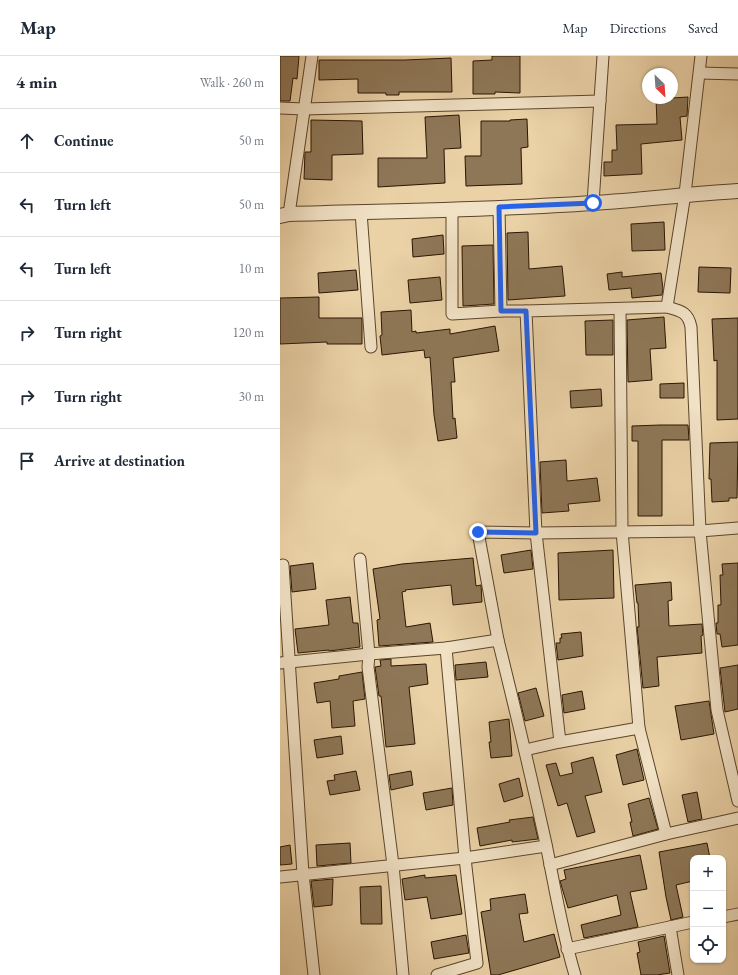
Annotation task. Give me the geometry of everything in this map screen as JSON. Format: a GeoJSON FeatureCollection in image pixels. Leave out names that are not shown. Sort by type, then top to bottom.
{"type":"FeatureCollection","features":[{"type":"Feature","properties":{"kind":"street"},"geometry":{"type":"LineString","coordinates":[[312,56],[285,215],[452,210],[593,203],[684,194],[738,191]]}},
{"type":"Feature","properties":{"kind":"street"},"geometry":{"type":"LineString","coordinates":[[593,203],[602,56]]}},
{"type":"Feature","properties":{"kind":"street"},"geometry":{"type":"LineString","coordinates":[[667,307],[684,194],[701,56]]}},
{"type":"Feature","properties":{"kind":"street"},"geometry":{"type":"LineString","coordinates":[[700,73],[738,74]]}},
{"type":"Feature","properties":{"kind":"street"},"geometry":{"type":"LineString","coordinates":[[280,108],[304,109],[600,101]]}},
{"type":"Feature","properties":{"kind":"street"},"geometry":{"type":"LineString","coordinates":[[499,207],[501,311]]}},
{"type":"Feature","properties":{"kind":"street"},"geometry":{"type":"LineString","coordinates":[[452,210],[452,314],[501,311],[667,307],[683,312],[690,322],[700,531],[717,710],[738,801]]}},
{"type":"Feature","properties":{"kind":"street"},"geometry":{"type":"LineString","coordinates":[[362,212],[371,347]]}},
{"type":"Feature","properties":{"kind":"street"},"geometry":{"type":"LineString","coordinates":[[620,309],[622,531],[639,728],[666,834]]}},
{"type":"Feature","properties":{"kind":"street"},"geometry":{"type":"LineString","coordinates":[[526,311],[536,533],[560,742]]}},
{"type":"Feature","properties":{"kind":"street"},"geometry":{"type":"LineString","coordinates":[[574,975],[567,949],[525,750],[498,640],[478,532],[536,533],[700,531],[738,528]]}},
{"type":"Feature","properties":{"kind":"street"},"geometry":{"type":"LineString","coordinates":[[360,559],[369,654],[368,667],[393,865],[403,975]]}},
{"type":"Feature","properties":{"kind":"street"},"geometry":{"type":"LineString","coordinates":[[283,566],[285,663],[303,874],[314,975]]}},
{"type":"Feature","properties":{"kind":"street"},"geometry":{"type":"LineString","coordinates":[[285,663],[446,648],[498,640]]}},
{"type":"Feature","properties":{"kind":"street"},"geometry":{"type":"LineString","coordinates":[[437,975],[478,963],[465,858],[446,648]]}},
{"type":"Feature","properties":{"kind":"street"},"geometry":{"type":"LineString","coordinates":[[525,750],[560,742],[639,728]]}},
{"type":"Feature","properties":{"kind":"street"},"geometry":{"type":"LineString","coordinates":[[550,865],[666,834],[738,818]]}},
{"type":"Feature","properties":{"kind":"street"},"geometry":{"type":"LineString","coordinates":[[280,877],[465,858],[546,846]]}},
{"type":"Feature","properties":{"kind":"street"},"geometry":{"type":"LineString","coordinates":[[726,916],[738,914]]}},
{"type":"Feature","properties":{"kind":"street"},"geometry":{"type":"LineString","coordinates":[[567,949],[690,923]]}},
{"type":"Feature","properties":{"kind":"street"},"geometry":{"type":"LineString","coordinates":[[670,927],[678,975]]}},
{"type":"Feature","properties":{"kind":"building"},"geometry":{"type":"Polygon","coordinates":[[[280,56],[299,56],[297,79],[293,78],[290,101],[280,101],[280,56]]]}},
{"type":"Feature","properties":{"kind":"building"},"geometry":{"type":"Polygon","coordinates":[[[492,56],[520,56],[520,93],[495,92],[495,94],[473,94],[473,61],[492,60],[492,56]]]}},
{"type":"Feature","properties":{"kind":"building"},"geometry":{"type":"Polygon","coordinates":[[[451,58],[452,92],[399,92],[399,95],[386,95],[386,93],[358,93],[358,79],[319,80],[319,60],[405,60],[451,58]]]}},
{"type":"Feature","properties":{"kind":"building"},"geometry":{"type":"Polygon","coordinates":[[[688,97],[687,116],[680,117],[682,140],[641,144],[642,174],[604,176],[604,162],[612,162],[612,150],[617,150],[616,125],[657,124],[656,104],[678,104],[678,98],[688,97]]]}},
{"type":"Feature","properties":{"kind":"building"},"geometry":{"type":"Polygon","coordinates":[[[459,115],[461,148],[444,149],[445,183],[378,187],[378,158],[427,158],[425,117],[459,115]]]}},
{"type":"Feature","properties":{"kind":"building"},"geometry":{"type":"Polygon","coordinates":[[[527,119],[528,147],[521,148],[522,184],[466,186],[465,156],[481,156],[481,121],[510,121],[527,119]]]}},
{"type":"Feature","properties":{"kind":"building"},"geometry":{"type":"Polygon","coordinates":[[[311,120],[362,121],[363,154],[332,155],[332,180],[304,179],[305,152],[311,152],[311,120]]]}},
{"type":"Feature","properties":{"kind":"building"},"geometry":{"type":"Polygon","coordinates":[[[664,222],[665,250],[632,251],[631,224],[664,222]]]}},
{"type":"Feature","properties":{"kind":"building"},"geometry":{"type":"Polygon","coordinates":[[[528,232],[529,269],[562,266],[565,296],[508,300],[507,233],[528,232]]]}},
{"type":"Feature","properties":{"kind":"building"},"geometry":{"type":"Polygon","coordinates":[[[443,235],[444,254],[413,257],[412,239],[443,235]]]}},
{"type":"Feature","properties":{"kind":"building"},"geometry":{"type":"Polygon","coordinates":[[[493,245],[494,304],[463,306],[462,246],[493,245]]]}},
{"type":"Feature","properties":{"kind":"building"},"geometry":{"type":"Polygon","coordinates":[[[699,267],[731,268],[730,293],[698,292],[699,267]]]}},
{"type":"Feature","properties":{"kind":"building"},"geometry":{"type":"Polygon","coordinates":[[[356,270],[358,290],[319,293],[318,273],[356,270]]]}},
{"type":"Feature","properties":{"kind":"building"},"geometry":{"type":"Polygon","coordinates":[[[622,272],[622,277],[661,273],[663,289],[662,295],[632,298],[631,288],[609,290],[607,274],[622,272]]]}},
{"type":"Feature","properties":{"kind":"building"},"geometry":{"type":"Polygon","coordinates":[[[440,277],[442,300],[410,303],[408,280],[440,277]]]}},
{"type":"Feature","properties":{"kind":"building"},"geometry":{"type":"Polygon","coordinates":[[[319,297],[319,318],[362,318],[362,344],[327,344],[327,342],[280,344],[280,298],[319,297]]]}},
{"type":"Feature","properties":{"kind":"building"},"geometry":{"type":"Polygon","coordinates":[[[411,310],[412,332],[416,331],[416,333],[450,329],[450,334],[495,326],[499,351],[453,358],[455,382],[451,382],[453,419],[455,418],[457,438],[438,441],[434,415],[430,357],[425,358],[424,350],[382,355],[380,336],[382,335],[381,312],[411,310]]]}},
{"type":"Feature","properties":{"kind":"building"},"geometry":{"type":"Polygon","coordinates":[[[664,317],[666,348],[650,349],[652,380],[628,382],[627,320],[664,317]]]}},
{"type":"Feature","properties":{"kind":"building"},"geometry":{"type":"Polygon","coordinates":[[[738,318],[738,419],[717,420],[717,360],[714,361],[712,319],[738,318]]]}},
{"type":"Feature","properties":{"kind":"building"},"geometry":{"type":"Polygon","coordinates":[[[613,320],[613,355],[586,355],[585,321],[613,320]]]}},
{"type":"Feature","properties":{"kind":"building"},"geometry":{"type":"Polygon","coordinates":[[[684,383],[684,398],[660,398],[660,384],[684,383]]]}},
{"type":"Feature","properties":{"kind":"building"},"geometry":{"type":"Polygon","coordinates":[[[601,389],[602,406],[571,408],[570,391],[601,389]]]}},
{"type":"Feature","properties":{"kind":"building"},"geometry":{"type":"Polygon","coordinates":[[[688,425],[689,440],[662,440],[662,516],[638,516],[638,441],[632,441],[632,426],[688,425]]]}},
{"type":"Feature","properties":{"kind":"building"},"geometry":{"type":"Polygon","coordinates":[[[738,442],[737,498],[729,498],[729,501],[712,502],[711,479],[709,479],[710,443],[738,442]]]}},
{"type":"Feature","properties":{"kind":"building"},"geometry":{"type":"Polygon","coordinates":[[[566,460],[567,481],[597,478],[600,501],[568,504],[569,511],[542,513],[540,462],[566,460]]]}},
{"type":"Feature","properties":{"kind":"building"},"geometry":{"type":"Polygon","coordinates":[[[531,550],[533,569],[504,573],[501,555],[531,550]]]}},
{"type":"Feature","properties":{"kind":"building"},"geometry":{"type":"Polygon","coordinates":[[[613,550],[614,598],[559,600],[558,553],[613,550]]]}},
{"type":"Feature","properties":{"kind":"building"},"geometry":{"type":"Polygon","coordinates":[[[473,558],[476,586],[481,585],[482,602],[453,605],[451,585],[405,590],[406,591],[402,592],[406,627],[430,623],[433,642],[379,646],[377,620],[380,619],[373,569],[402,564],[473,558]]]}},
{"type":"Feature","properties":{"kind":"building"},"geometry":{"type":"Polygon","coordinates":[[[313,563],[316,589],[292,592],[290,566],[313,563]]]}},
{"type":"Feature","properties":{"kind":"building"},"geometry":{"type":"Polygon","coordinates":[[[738,563],[738,645],[722,647],[720,634],[717,634],[716,623],[718,623],[718,605],[721,605],[720,575],[723,575],[722,564],[738,563]]]}},
{"type":"Feature","properties":{"kind":"building"},"geometry":{"type":"Polygon","coordinates":[[[671,582],[672,600],[668,601],[669,626],[702,624],[702,653],[657,657],[659,686],[643,688],[637,627],[639,627],[638,603],[635,585],[671,582]]]}},
{"type":"Feature","properties":{"kind":"building"},"geometry":{"type":"Polygon","coordinates":[[[350,597],[353,623],[358,623],[360,647],[298,653],[295,629],[329,625],[326,600],[350,597]]]}},
{"type":"Feature","properties":{"kind":"building"},"geometry":{"type":"Polygon","coordinates":[[[581,632],[583,656],[558,660],[556,643],[560,643],[560,638],[562,638],[561,634],[581,632]]]}},
{"type":"Feature","properties":{"kind":"building"},"geometry":{"type":"Polygon","coordinates":[[[391,659],[391,666],[426,664],[428,684],[409,687],[415,744],[386,747],[381,696],[379,696],[375,667],[381,666],[380,660],[391,659]]]}},
{"type":"Feature","properties":{"kind":"building"},"geometry":{"type":"Polygon","coordinates":[[[486,662],[488,677],[456,680],[455,665],[486,662]]]}},
{"type":"Feature","properties":{"kind":"building"},"geometry":{"type":"Polygon","coordinates":[[[738,665],[738,709],[725,712],[720,668],[738,665]]]}},
{"type":"Feature","properties":{"kind":"building"},"geometry":{"type":"Polygon","coordinates":[[[362,672],[365,699],[353,701],[355,726],[332,728],[330,701],[317,703],[314,683],[339,679],[339,676],[362,672]]]}},
{"type":"Feature","properties":{"kind":"building"},"geometry":{"type":"Polygon","coordinates":[[[536,688],[544,716],[525,721],[518,693],[536,688]]]}},
{"type":"Feature","properties":{"kind":"building"},"geometry":{"type":"Polygon","coordinates":[[[582,691],[585,709],[564,713],[562,695],[582,691]]]}},
{"type":"Feature","properties":{"kind":"building"},"geometry":{"type":"Polygon","coordinates":[[[709,701],[714,734],[681,740],[675,706],[709,701]]]}},
{"type":"Feature","properties":{"kind":"building"},"geometry":{"type":"Polygon","coordinates":[[[509,719],[512,756],[491,758],[489,722],[509,719]]]}},
{"type":"Feature","properties":{"kind":"building"},"geometry":{"type":"Polygon","coordinates":[[[341,736],[343,754],[317,758],[314,740],[341,736]]]}},
{"type":"Feature","properties":{"kind":"building"},"geometry":{"type":"Polygon","coordinates":[[[637,749],[644,780],[623,785],[616,755],[637,749]]]}},
{"type":"Feature","properties":{"kind":"building"},"geometry":{"type":"Polygon","coordinates":[[[593,757],[602,792],[585,796],[595,832],[577,837],[567,803],[558,806],[546,765],[556,763],[560,776],[573,773],[571,763],[593,757]]]}},
{"type":"Feature","properties":{"kind":"building"},"geometry":{"type":"Polygon","coordinates":[[[356,771],[360,790],[330,795],[327,781],[335,780],[334,775],[356,771]]]}},
{"type":"Feature","properties":{"kind":"building"},"geometry":{"type":"Polygon","coordinates":[[[411,771],[413,785],[391,790],[389,775],[411,771]]]}},
{"type":"Feature","properties":{"kind":"building"},"geometry":{"type":"Polygon","coordinates":[[[519,778],[523,796],[504,802],[499,784],[519,778]]]}},
{"type":"Feature","properties":{"kind":"building"},"geometry":{"type":"Polygon","coordinates":[[[452,788],[453,805],[426,810],[423,793],[452,788]]]}},
{"type":"Feature","properties":{"kind":"building"},"geometry":{"type":"Polygon","coordinates":[[[697,792],[702,819],[688,822],[682,795],[697,792]]]}},
{"type":"Feature","properties":{"kind":"building"},"geometry":{"type":"Polygon","coordinates":[[[649,798],[658,829],[633,836],[628,804],[649,798]]]}},
{"type":"Feature","properties":{"kind":"building"},"geometry":{"type":"Polygon","coordinates":[[[533,817],[538,839],[512,842],[512,840],[480,846],[477,828],[510,822],[509,820],[533,817]]]}},
{"type":"Feature","properties":{"kind":"building"},"geometry":{"type":"Polygon","coordinates":[[[350,843],[351,863],[317,866],[316,845],[350,843]]]}},
{"type":"Feature","properties":{"kind":"building"},"geometry":{"type":"Polygon","coordinates":[[[707,843],[709,855],[690,855],[690,882],[676,885],[683,917],[671,920],[659,852],[707,843]]]}},
{"type":"Feature","properties":{"kind":"building"},"geometry":{"type":"Polygon","coordinates":[[[290,845],[292,864],[280,865],[280,847],[290,845]]]}},
{"type":"Feature","properties":{"kind":"building"},"geometry":{"type":"Polygon","coordinates":[[[640,855],[647,889],[630,892],[638,927],[584,938],[581,925],[621,915],[617,895],[568,908],[560,881],[566,879],[564,870],[640,855]]]}},
{"type":"Feature","properties":{"kind":"building"},"geometry":{"type":"Polygon","coordinates":[[[425,875],[425,878],[456,875],[462,914],[431,919],[427,897],[405,900],[402,879],[425,875]]]}},
{"type":"Feature","properties":{"kind":"building"},"geometry":{"type":"Polygon","coordinates":[[[333,879],[332,905],[314,907],[311,881],[333,879]]]}},
{"type":"Feature","properties":{"kind":"building"},"geometry":{"type":"Polygon","coordinates":[[[381,886],[382,924],[361,924],[360,887],[381,886]]]}},
{"type":"Feature","properties":{"kind":"building"},"geometry":{"type":"Polygon","coordinates":[[[525,894],[528,913],[519,914],[524,942],[554,934],[560,957],[498,975],[491,975],[481,912],[491,910],[490,899],[525,894]]]}},
{"type":"Feature","properties":{"kind":"building"},"geometry":{"type":"Polygon","coordinates":[[[466,935],[469,953],[434,959],[431,942],[466,935]]]}},
{"type":"Feature","properties":{"kind":"building"},"geometry":{"type":"Polygon","coordinates":[[[664,936],[670,973],[641,975],[637,953],[640,952],[638,942],[664,936]]]}},
{"type":"Feature","properties":{"kind":"route"},"geometry":{"type":"LineString","coordinates":[[478,532],[536,533],[526,311],[501,311],[499,207],[593,203]]}}]}
